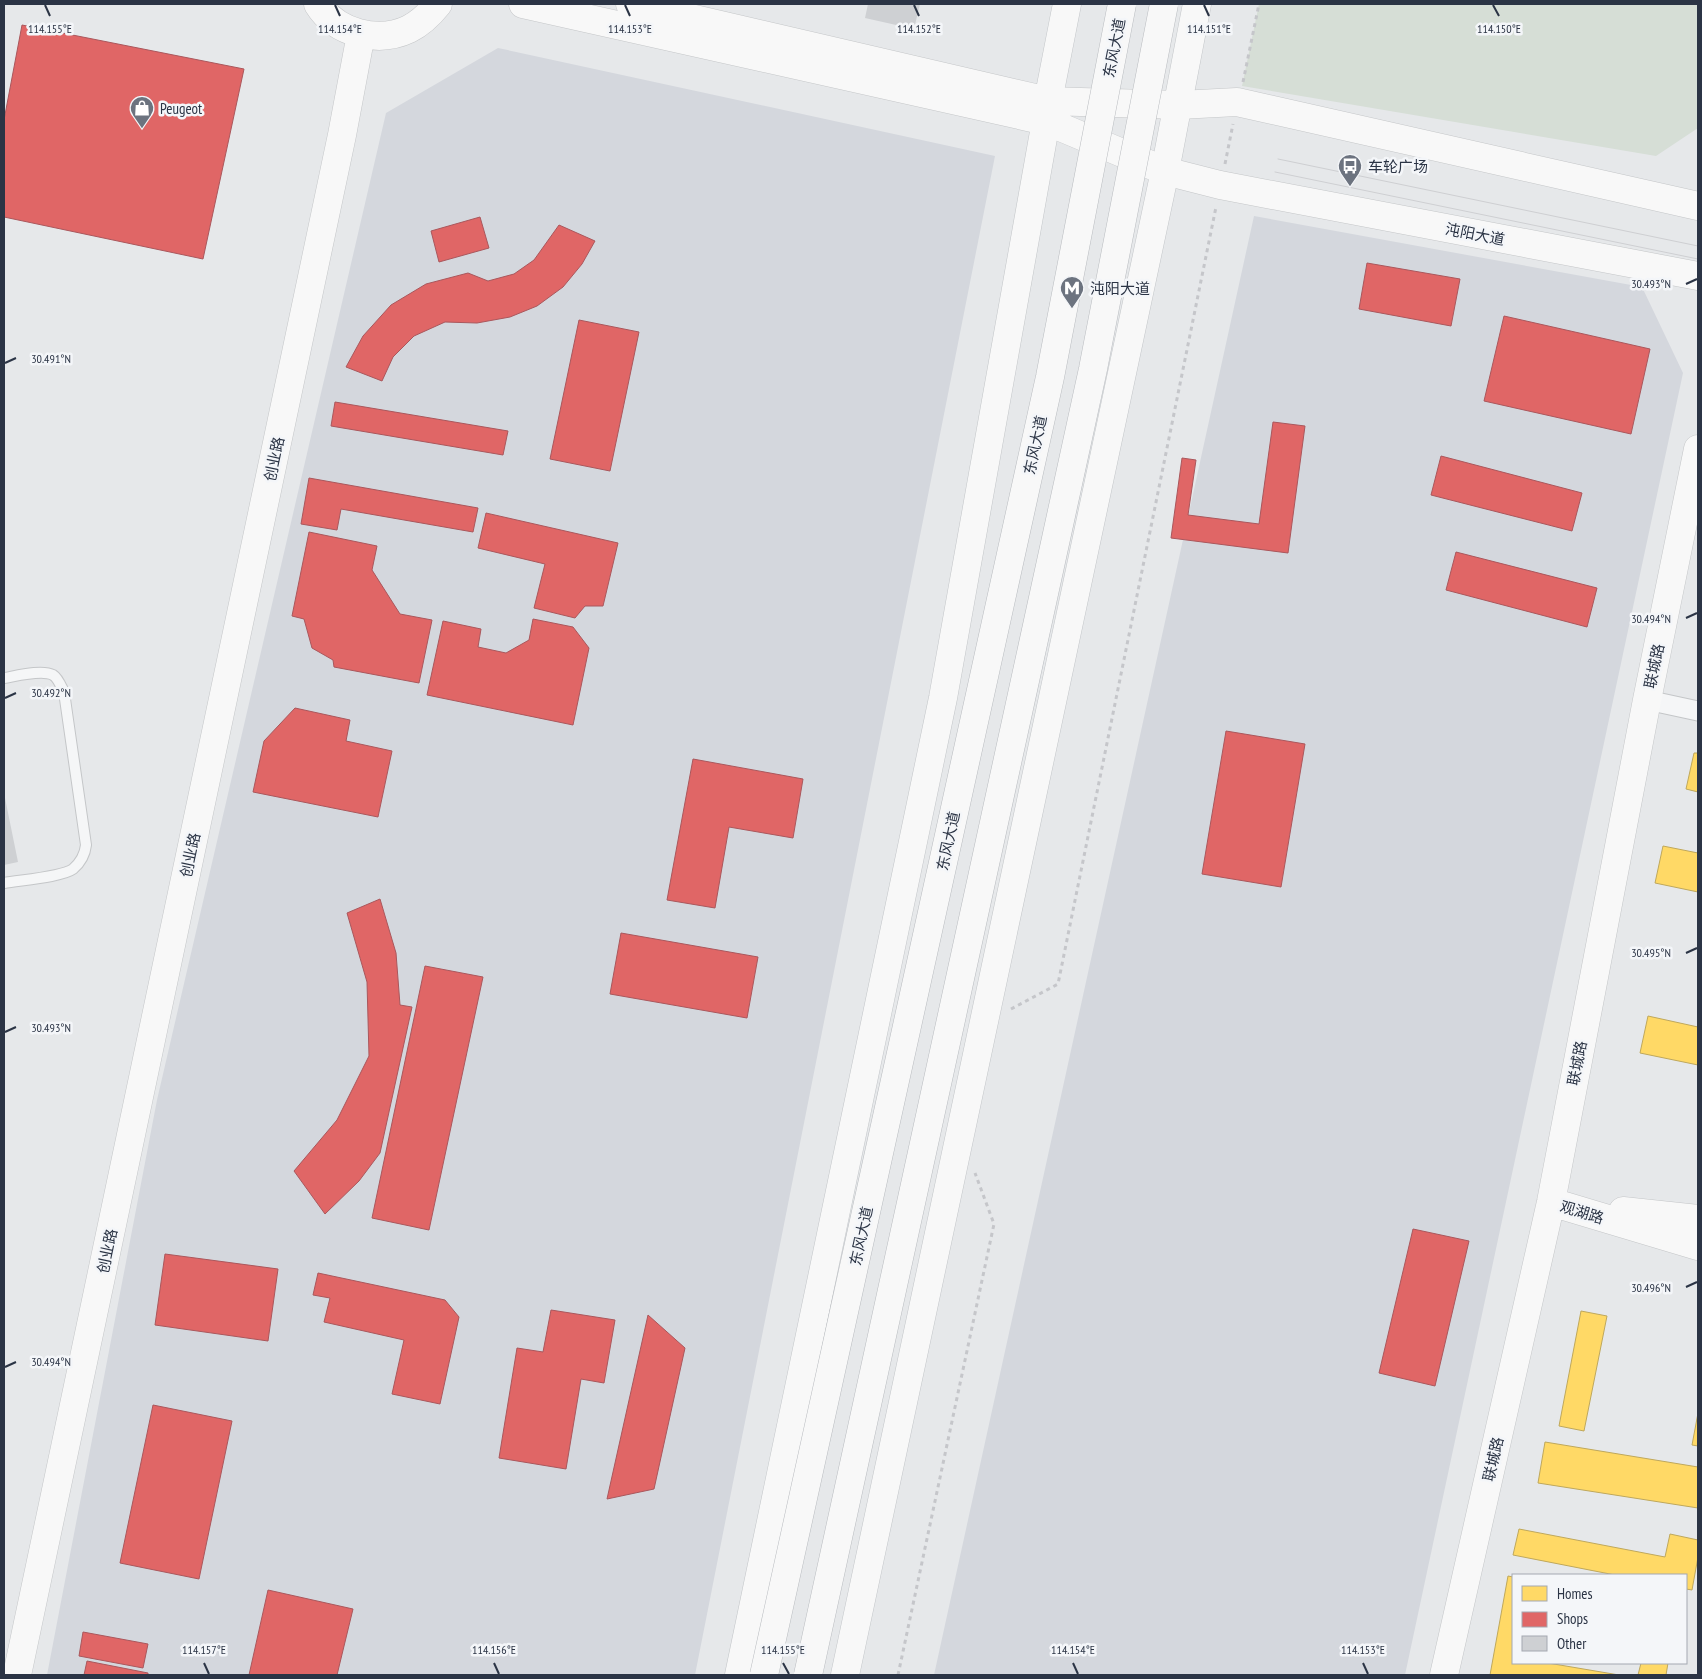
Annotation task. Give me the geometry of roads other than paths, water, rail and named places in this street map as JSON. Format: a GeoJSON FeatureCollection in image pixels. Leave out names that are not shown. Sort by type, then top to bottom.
{"type":"FeatureCollection","features":[{"type":"Feature","properties":{"kind":"main road"},"geometry":{"type":"LineString","coordinates":[[318,4],[322,10],[340,25],[361,34],[385,36],[408,30],[428,17],[438,4]]}},
{"type":"Feature","properties":{"kind":"main road"},"geometry":{"type":"LineString","coordinates":[[523,4],[1047,110],[1237,102],[1698,206]]}},
{"type":"Feature","properties":{"kind":"main road"},"geometry":{"type":"LineString","coordinates":[[630,4],[1047,110]]}},
{"type":"Feature","properties":{"kind":"main road"},"geometry":{"type":"LineString","coordinates":[[739,1675],[943,698],[1067,4]]}},
{"type":"Feature","properties":{"kind":"main road","name":"东风大道"},"geometry":{"type":"LineString","coordinates":[[764,1675],[1050,377],[1122,4]]}},
{"type":"Feature","properties":{"kind":"main road"},"geometry":{"type":"LineString","coordinates":[[808,1675],[1093,369],[1164,4]]}},
{"type":"Feature","properties":{"kind":"main road"},"geometry":{"type":"LineString","coordinates":[[845,1675],[1179,105],[1196,4]]}},
{"type":"Feature","properties":{"kind":"main road","name":"创业路"},"geometry":{"type":"LineString","coordinates":[[17,1675],[340,144],[361,34]]}},
{"type":"Feature","properties":{"kind":"main road","name":"沌阳大道"},"geometry":{"type":"LineString","coordinates":[[1047,110],[1165,171],[1220,185],[1698,276]]}},
{"type":"Feature","properties":{"kind":"main road","name":"联城路"},"geometry":{"type":"LineString","coordinates":[[1444,1675],[1551,1202],[1647,700],[1698,449]]}},
{"type":"Feature","properties":{"kind":"main road","name":"观湖路"},"geometry":{"type":"LineString","coordinates":[[1551,1202],[1698,1219]]}},
{"type":"Feature","properties":{"kind":"main road","name":"观湖路"},"geometry":{"type":"LineString","coordinates":[[1551,1202],[1698,1246]]}},
{"type":"Feature","properties":{"kind":"street"},"geometry":{"type":"LineString","coordinates":[[1647,700],[1698,711]]}},
{"type":"Feature","properties":{"kind":"lane"},"geometry":{"type":"LineString","coordinates":[[4,678],[46,673],[54,675],[60,683],[64,692],[86,845],[80,860],[73,868],[64,873],[4,883]]}},
{"type":"Feature","properties":{"kind":"tram line"},"geometry":{"type":"LineString","coordinates":[[1278,159],[1698,246]]}},
{"type":"Feature","properties":{"kind":"tram line"},"geometry":{"type":"LineString","coordinates":[[1275,172],[1698,259]]}},
{"type":"Feature","properties":{"kind":"place","name":"Peugeot"},"geometry":{"type":"Point","coordinates":[142,129]}},
{"type":"Feature","properties":{"kind":"place","name":"车轮广场"},"geometry":{"type":"Point","coordinates":[1350,187]}},
{"type":"Feature","properties":{"kind":"place","name":"沌阳大道"},"geometry":{"type":"Point","coordinates":[1072,309]}}]}
